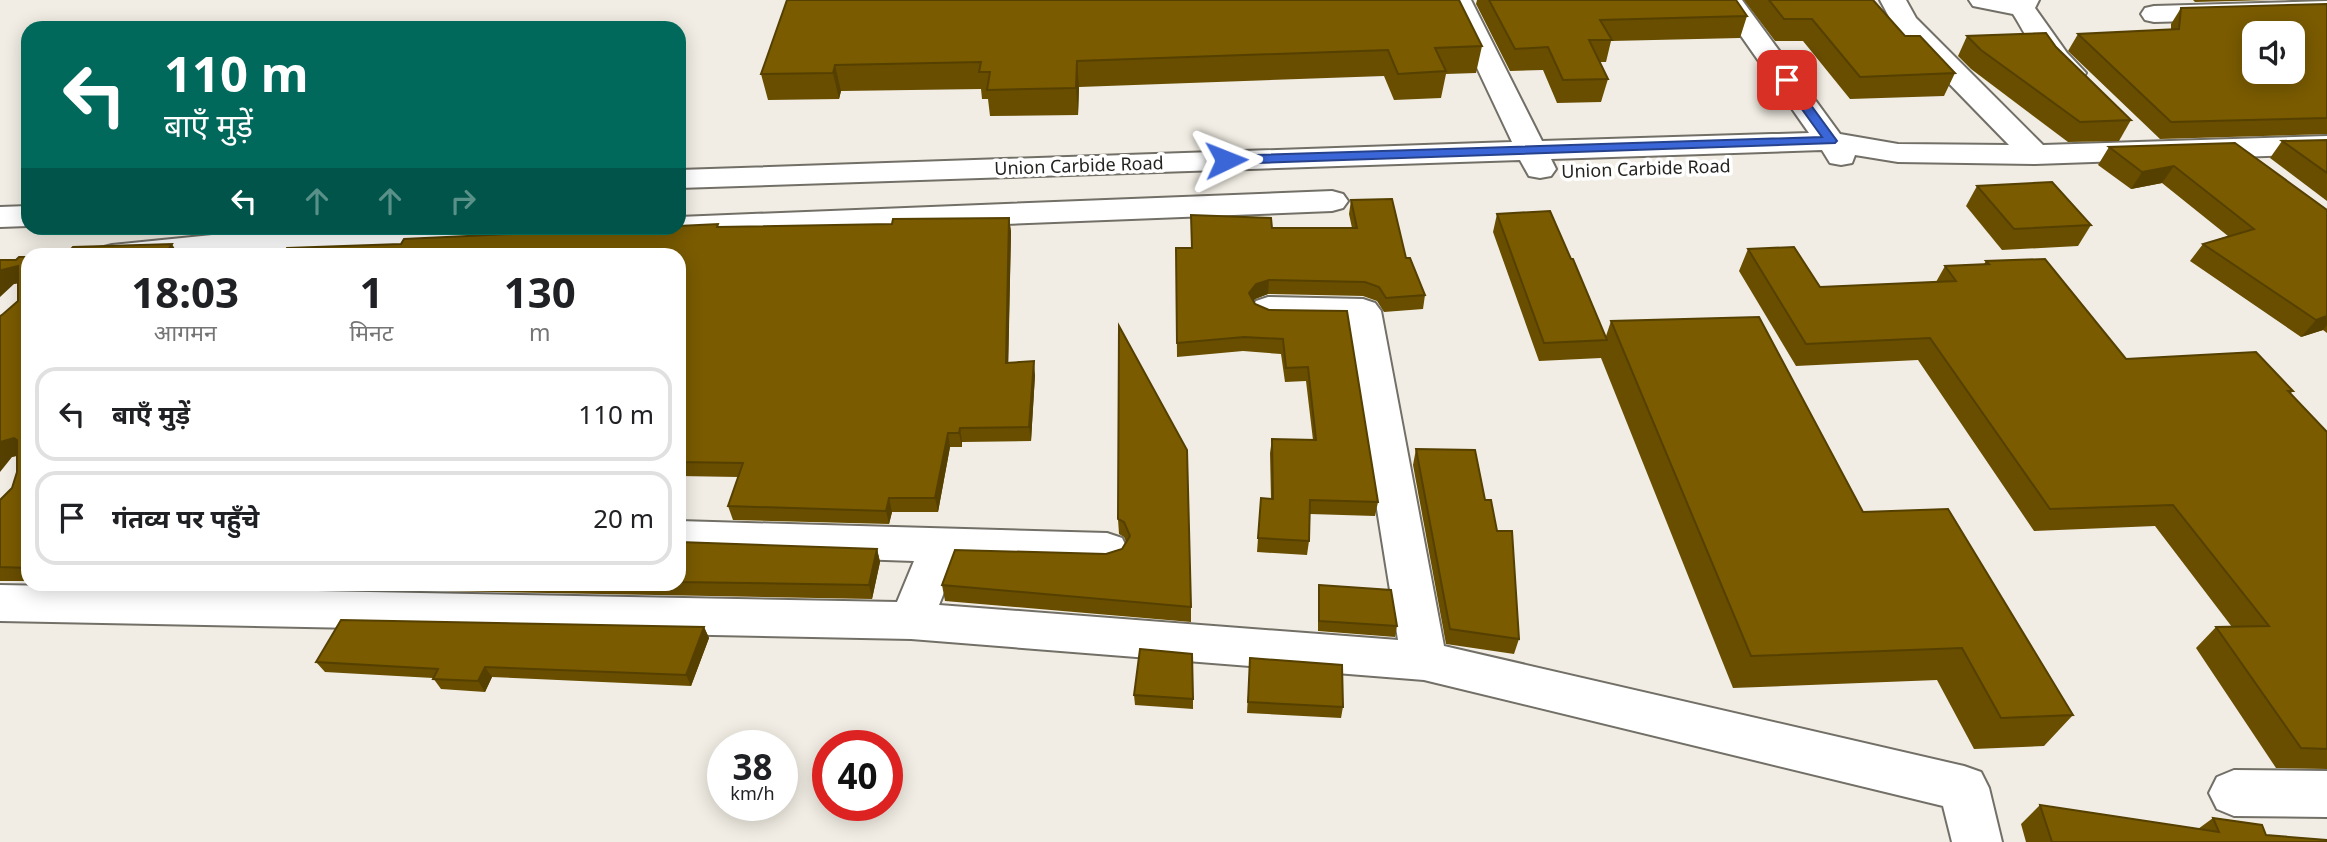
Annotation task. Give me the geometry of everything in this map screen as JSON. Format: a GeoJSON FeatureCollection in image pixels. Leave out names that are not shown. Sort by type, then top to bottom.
{"type":"FeatureCollection","features":[{"type":"Feature","properties":{"kind":"street"},"geometry":{"type":"LineString","coordinates":[[1458,0],[1535,160]]}},
{"type":"Feature","properties":{"kind":"street"},"geometry":{"type":"LineString","coordinates":[[1729,0],[1838,152]]}},
{"type":"Feature","properties":{"kind":"street"},"geometry":{"type":"LineString","coordinates":[[1893,0],[1905,22],[2035,155]]}},
{"type":"Feature","properties":{"kind":"street"},"geometry":{"type":"LineString","coordinates":[[1982,0],[2024,4],[2057,59],[2095,96]]}},
{"type":"Feature","properties":{"kind":"street"},"geometry":{"type":"LineString","coordinates":[[2154,14],[2327,9]]}},
{"type":"Feature","properties":{"kind":"street"},"geometry":{"type":"LineString","coordinates":[[2123,123],[2151,151]]}},
{"type":"Feature","properties":{"kind":"street","name":"Union Carbide Road"},"geometry":{"type":"LineString","coordinates":[[686,179],[1838,152],[2035,155],[2327,145]]}},
{"type":"Feature","properties":{"kind":"street"},"geometry":{"type":"LineString","coordinates":[[2230,148],[2273,179]]}},
{"type":"Feature","properties":{"kind":"street","name":"Union Carbide Road"},"geometry":{"type":"LineString","coordinates":[[686,197],[1535,160]]}},
{"type":"Feature","properties":{"kind":"street"},"geometry":{"type":"LineString","coordinates":[[0,201],[21,201]]}},
{"type":"Feature","properties":{"kind":"street"},"geometry":{"type":"LineString","coordinates":[[686,226],[1332,201]]}},
{"type":"Feature","properties":{"kind":"street"},"geometry":{"type":"LineString","coordinates":[[0,217],[21,216]]}},
{"type":"Feature","properties":{"kind":"street"},"geometry":{"type":"LineString","coordinates":[[257,248],[515,235]]}},
{"type":"Feature","properties":{"kind":"street"},"geometry":{"type":"LineString","coordinates":[[1268,309],[1363,311],[1424,661]]}},
{"type":"Feature","properties":{"kind":"street"},"geometry":{"type":"LineString","coordinates":[[686,537],[1107,550]]}},
{"type":"Feature","properties":{"kind":"street"},"geometry":{"type":"LineString","coordinates":[[911,621],[942,545]]}},
{"type":"Feature","properties":{"kind":"street"},"geometry":{"type":"LineString","coordinates":[[0,603],[911,621],[1424,661],[1964,788],[1977,842]]}},
{"type":"Feature","properties":{"kind":"street"},"geometry":{"type":"LineString","coordinates":[[2234,793],[2327,794]]}},
{"type":"Feature","properties":{"kind":"building"},"geometry":{"type":"Polygon","coordinates":[[[787,0],[1459,0],[1482,46],[1435,48],[1446,71],[1398,74],[1388,50],[1077,61],[1076,88],[987,90],[990,72],[979,72],[981,62],[835,65],[833,73],[761,74],[787,0]]]}},
{"type":"Feature","properties":{"kind":"building"},"geometry":{"type":"Polygon","coordinates":[[[1489,0],[1736,0],[1747,16],[1600,20],[1612,40],[1589,40],[1608,79],[1563,80],[1548,47],[1515,49],[1489,0]]]}},
{"type":"Feature","properties":{"kind":"building"},"geometry":{"type":"Polygon","coordinates":[[[1769,0],[1873,0],[1905,36],[1920,36],[1955,73],[1860,77],[1812,19],[1784,19],[1769,0]]]}},
{"type":"Feature","properties":{"kind":"building"},"geometry":{"type":"Polygon","coordinates":[[[2327,4],[2327,118],[2171,122],[2078,34],[2179,29],[2181,8],[2327,4]]]}},
{"type":"Feature","properties":{"kind":"building"},"geometry":{"type":"Polygon","coordinates":[[[2046,33],[2056,47],[2131,120],[2080,122],[1981,50],[1967,36],[2046,33]]]}},
{"type":"Feature","properties":{"kind":"building"},"geometry":{"type":"Polygon","coordinates":[[[2327,140],[2327,173],[2282,141],[2327,140]]]}},
{"type":"Feature","properties":{"kind":"building"},"geometry":{"type":"Polygon","coordinates":[[[2235,143],[2327,210],[2327,316],[2316,320],[2203,244],[2254,229],[2174,166],[2142,172],[2109,147],[2235,143]]]}},
{"type":"Feature","properties":{"kind":"building"},"geometry":{"type":"Polygon","coordinates":[[[2052,182],[2091,225],[2014,229],[1977,186],[2052,182]]]}},
{"type":"Feature","properties":{"kind":"building"},"geometry":{"type":"Polygon","coordinates":[[[1392,199],[1406,258],[1410,258],[1425,295],[1386,298],[1379,287],[1365,282],[1269,280],[1256,284],[1249,293],[1255,304],[1269,310],[1347,311],[1378,502],[1310,500],[1309,541],[1258,538],[1261,498],[1273,499],[1272,439],[1316,440],[1308,367],[1286,368],[1283,339],[1244,337],[1177,343],[1176,248],[1192,248],[1191,215],[1271,218],[1272,228],[1357,228],[1351,200],[1392,199]]]}},
{"type":"Feature","properties":{"kind":"building"},"geometry":{"type":"Polygon","coordinates":[[[1550,211],[1607,340],[1544,343],[1497,214],[1550,211]]]}},
{"type":"Feature","properties":{"kind":"building"},"geometry":{"type":"Polygon","coordinates":[[[1009,218],[1006,363],[1034,361],[1029,427],[960,428],[959,433],[948,433],[935,498],[889,498],[886,511],[728,506],[743,463],[686,462],[686,248],[287,248],[401,244],[404,239],[489,235],[686,235],[686,226],[892,224],[893,219],[1009,218]]]}},
{"type":"Feature","properties":{"kind":"building"},"geometry":{"type":"Polygon","coordinates":[[[172,244],[169,248],[73,247],[172,244]]]}},
{"type":"Feature","properties":{"kind":"building"},"geometry":{"type":"Polygon","coordinates":[[[1794,247],[1820,287],[1956,281],[1945,266],[1989,264],[1986,261],[2045,259],[2126,359],[2256,352],[2327,432],[2327,749],[2301,748],[2216,627],[2269,626],[2173,505],[2050,509],[1930,338],[1806,344],[1748,249],[1794,247]]]}},
{"type":"Feature","properties":{"kind":"building"},"geometry":{"type":"Polygon","coordinates":[[[21,257],[21,568],[0,567],[0,500],[12,488],[17,472],[17,440],[14,438],[0,442],[0,316],[18,301],[18,266],[0,272],[0,260],[16,260],[21,257]]]}},
{"type":"Feature","properties":{"kind":"building"},"geometry":{"type":"Polygon","coordinates":[[[1759,317],[1863,512],[1948,509],[2073,715],[2001,718],[1962,648],[1751,656],[1611,321],[1759,317]]]}},
{"type":"Feature","properties":{"kind":"building"},"geometry":{"type":"Polygon","coordinates":[[[1119,326],[1187,450],[1191,607],[942,585],[955,550],[1106,554],[1122,549],[1130,536],[1124,522],[1118,519],[1119,326]]]}},
{"type":"Feature","properties":{"kind":"building"},"geometry":{"type":"Polygon","coordinates":[[[1416,449],[1475,450],[1485,500],[1491,500],[1497,531],[1512,531],[1519,639],[1450,629],[1416,449]]]}},
{"type":"Feature","properties":{"kind":"building"},"geometry":{"type":"Polygon","coordinates":[[[686,542],[877,549],[869,585],[686,582],[686,542]]]}},
{"type":"Feature","properties":{"kind":"building"},"geometry":{"type":"Polygon","coordinates":[[[1319,585],[1391,590],[1397,626],[1319,621],[1319,585]]]}},
{"type":"Feature","properties":{"kind":"building"},"geometry":{"type":"Polygon","coordinates":[[[341,620],[704,627],[686,675],[485,667],[478,681],[433,679],[438,669],[316,662],[341,620]]]}},
{"type":"Feature","properties":{"kind":"building"},"geometry":{"type":"Polygon","coordinates":[[[1140,649],[1192,654],[1193,699],[1134,695],[1140,649]]]}},
{"type":"Feature","properties":{"kind":"building"},"geometry":{"type":"Polygon","coordinates":[[[1250,658],[1342,665],[1343,707],[1248,702],[1250,658]]]}},
{"type":"Feature","properties":{"kind":"building"},"geometry":{"type":"Polygon","coordinates":[[[2040,805],[2219,832],[2213,818],[2262,825],[2266,835],[2327,842],[2052,842],[2040,805]]]}},
{"type":"Feature","properties":{"kind":"route"},"geometry":{"type":"LineString","coordinates":[[1226,160],[1831,141],[1787,80]]}}]}
